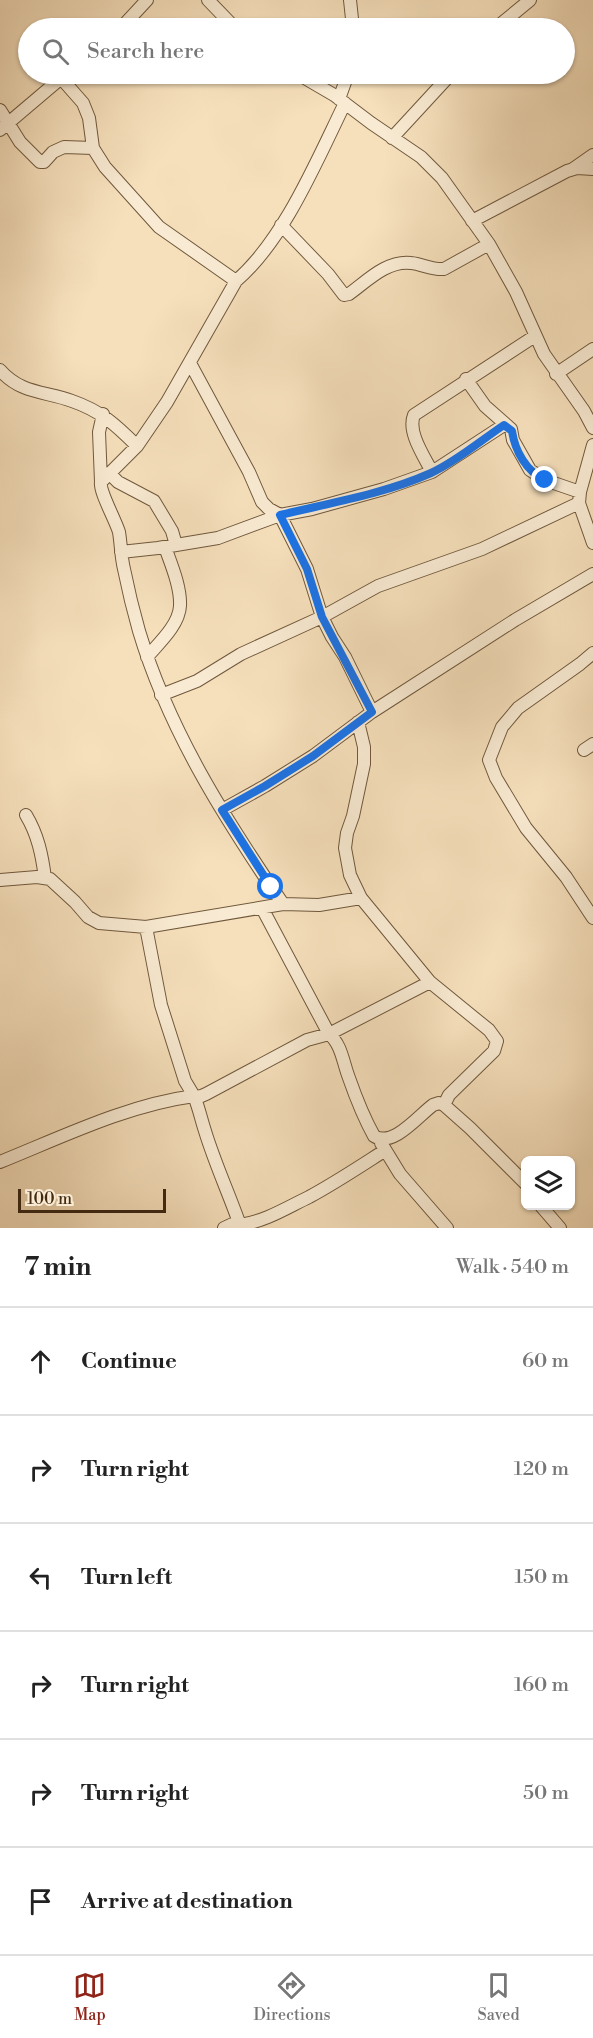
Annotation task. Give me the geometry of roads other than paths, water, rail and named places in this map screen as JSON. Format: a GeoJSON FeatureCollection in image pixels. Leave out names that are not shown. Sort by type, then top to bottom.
{"type":"FeatureCollection","features":[{"type":"Feature","properties":{"kind":"street"},"geometry":{"type":"LineString","coordinates":[[130,18],[147,0]]}},
{"type":"Feature","properties":{"kind":"street"},"geometry":{"type":"LineString","coordinates":[[208,0],[225,18]]}},
{"type":"Feature","properties":{"kind":"street"},"geometry":{"type":"LineString","coordinates":[[350,0],[352,18]]}},
{"type":"Feature","properties":{"kind":"street"},"geometry":{"type":"LineString","coordinates":[[508,18],[530,0]]}},
{"type":"Feature","properties":{"kind":"street"},"geometry":{"type":"LineString","coordinates":[[4,127],[55,84]]}},
{"type":"Feature","properties":{"kind":"street"},"geometry":{"type":"LineString","coordinates":[[69,84],[83,104],[89,118],[93,148],[105,167],[159,226],[236,281]]}},
{"type":"Feature","properties":{"kind":"street"},"geometry":{"type":"LineString","coordinates":[[314,84],[421,157],[456,195],[489,244],[516,292],[535,336],[556,374],[588,411],[593,428]]}},
{"type":"Feature","properties":{"kind":"street"},"geometry":{"type":"LineString","coordinates":[[284,904],[222,810],[182,739],[161,695],[130,598],[114,516],[100,488],[105,477],[137,446],[167,402],[236,281],[250,269],[268,247],[308,179],[342,101],[346,84]]}},
{"type":"Feature","properties":{"kind":"street"},"geometry":{"type":"LineString","coordinates":[[392,138],[442,84]]}},
{"type":"Feature","properties":{"kind":"street"},"geometry":{"type":"LineString","coordinates":[[0,110],[4,127],[40,162],[44,162],[53,152],[64,147],[93,148]]}},
{"type":"Feature","properties":{"kind":"street"},"geometry":{"type":"LineString","coordinates":[[472,221],[573,169],[593,155]]}},
{"type":"Feature","properties":{"kind":"street"},"geometry":{"type":"LineString","coordinates":[[573,169],[593,169]]}},
{"type":"Feature","properties":{"kind":"street"},"geometry":{"type":"LineString","coordinates":[[281,225],[328,274],[344,295],[349,294],[382,270],[401,262],[418,264],[436,270],[444,269],[489,244]]}},
{"type":"Feature","properties":{"kind":"street"},"geometry":{"type":"LineString","coordinates":[[432,472],[411,423],[414,415],[535,336]]}},
{"type":"Feature","properties":{"kind":"street"},"geometry":{"type":"LineString","coordinates":[[556,374],[593,349]]}},
{"type":"Feature","properties":{"kind":"street"},"geometry":{"type":"LineString","coordinates":[[190,363],[249,472],[262,502],[280,515],[307,569],[322,617],[372,712]]}},
{"type":"Feature","properties":{"kind":"street"},"geometry":{"type":"LineString","coordinates":[[0,370],[14,383],[69,400],[103,414],[137,446]]}},
{"type":"Feature","properties":{"kind":"street"},"geometry":{"type":"LineString","coordinates":[[466,379],[485,406],[512,431],[513,440],[530,470],[545,480],[583,491]]}},
{"type":"Feature","properties":{"kind":"street"},"geometry":{"type":"LineString","coordinates":[[103,414],[99,432],[105,477]]}},
{"type":"Feature","properties":{"kind":"street"},"geometry":{"type":"LineString","coordinates":[[121,552],[218,538],[280,515],[312,509],[384,489],[432,472],[504,425]]}},
{"type":"Feature","properties":{"kind":"street"},"geometry":{"type":"LineString","coordinates":[[593,445],[583,491],[593,543]]}},
{"type":"Feature","properties":{"kind":"street"},"geometry":{"type":"LineString","coordinates":[[105,477],[154,501],[172,531],[170,546],[180,607],[164,638],[147,657]]}},
{"type":"Feature","properties":{"kind":"street"},"geometry":{"type":"LineString","coordinates":[[161,695],[197,681],[241,654],[322,617],[378,586],[482,549],[583,491]]}},
{"type":"Feature","properties":{"kind":"street"},"geometry":{"type":"LineString","coordinates":[[222,810],[313,756],[372,712],[515,620],[593,574]]}},
{"type":"Feature","properties":{"kind":"street"},"geometry":{"type":"LineString","coordinates":[[593,653],[509,716],[502,727],[489,760],[496,778],[526,828],[566,877],[593,918]]}},
{"type":"Feature","properties":{"kind":"street"},"geometry":{"type":"LineString","coordinates":[[358,722],[364,747],[364,764],[353,816],[347,832],[345,848],[350,875],[361,897],[430,982],[489,1030],[497,1041],[495,1051],[457,1088],[444,1105]]}},
{"type":"Feature","properties":{"kind":"street"},"geometry":{"type":"LineString","coordinates":[[26,815],[35,829],[45,878]]}},
{"type":"Feature","properties":{"kind":"street"},"geometry":{"type":"LineString","coordinates":[[0,880],[37,877],[50,879],[88,917],[99,923],[146,927],[284,904],[319,905],[361,897]]}},
{"type":"Feature","properties":{"kind":"street"},"geometry":{"type":"LineString","coordinates":[[262,908],[329,1034],[341,1051],[344,1067],[374,1136],[403,1179],[447,1228]]}},
{"type":"Feature","properties":{"kind":"street"},"geometry":{"type":"LineString","coordinates":[[146,927],[161,1005],[185,1082],[200,1110],[204,1130],[240,1225]]}},
{"type":"Feature","properties":{"kind":"street"},"geometry":{"type":"LineString","coordinates":[[0,1162],[57,1138],[143,1107],[194,1096],[199,1097],[307,1040],[329,1034],[430,982]]}},
{"type":"Feature","properties":{"kind":"street"},"geometry":{"type":"LineString","coordinates":[[224,1228],[254,1222],[280,1213],[324,1190],[386,1140],[394,1137],[433,1105],[439,1103],[470,1128],[521,1181]]}},
{"type":"Feature","properties":{"kind":"street"},"geometry":{"type":"LineString","coordinates":[[544,1210],[560,1228]]}}]}
